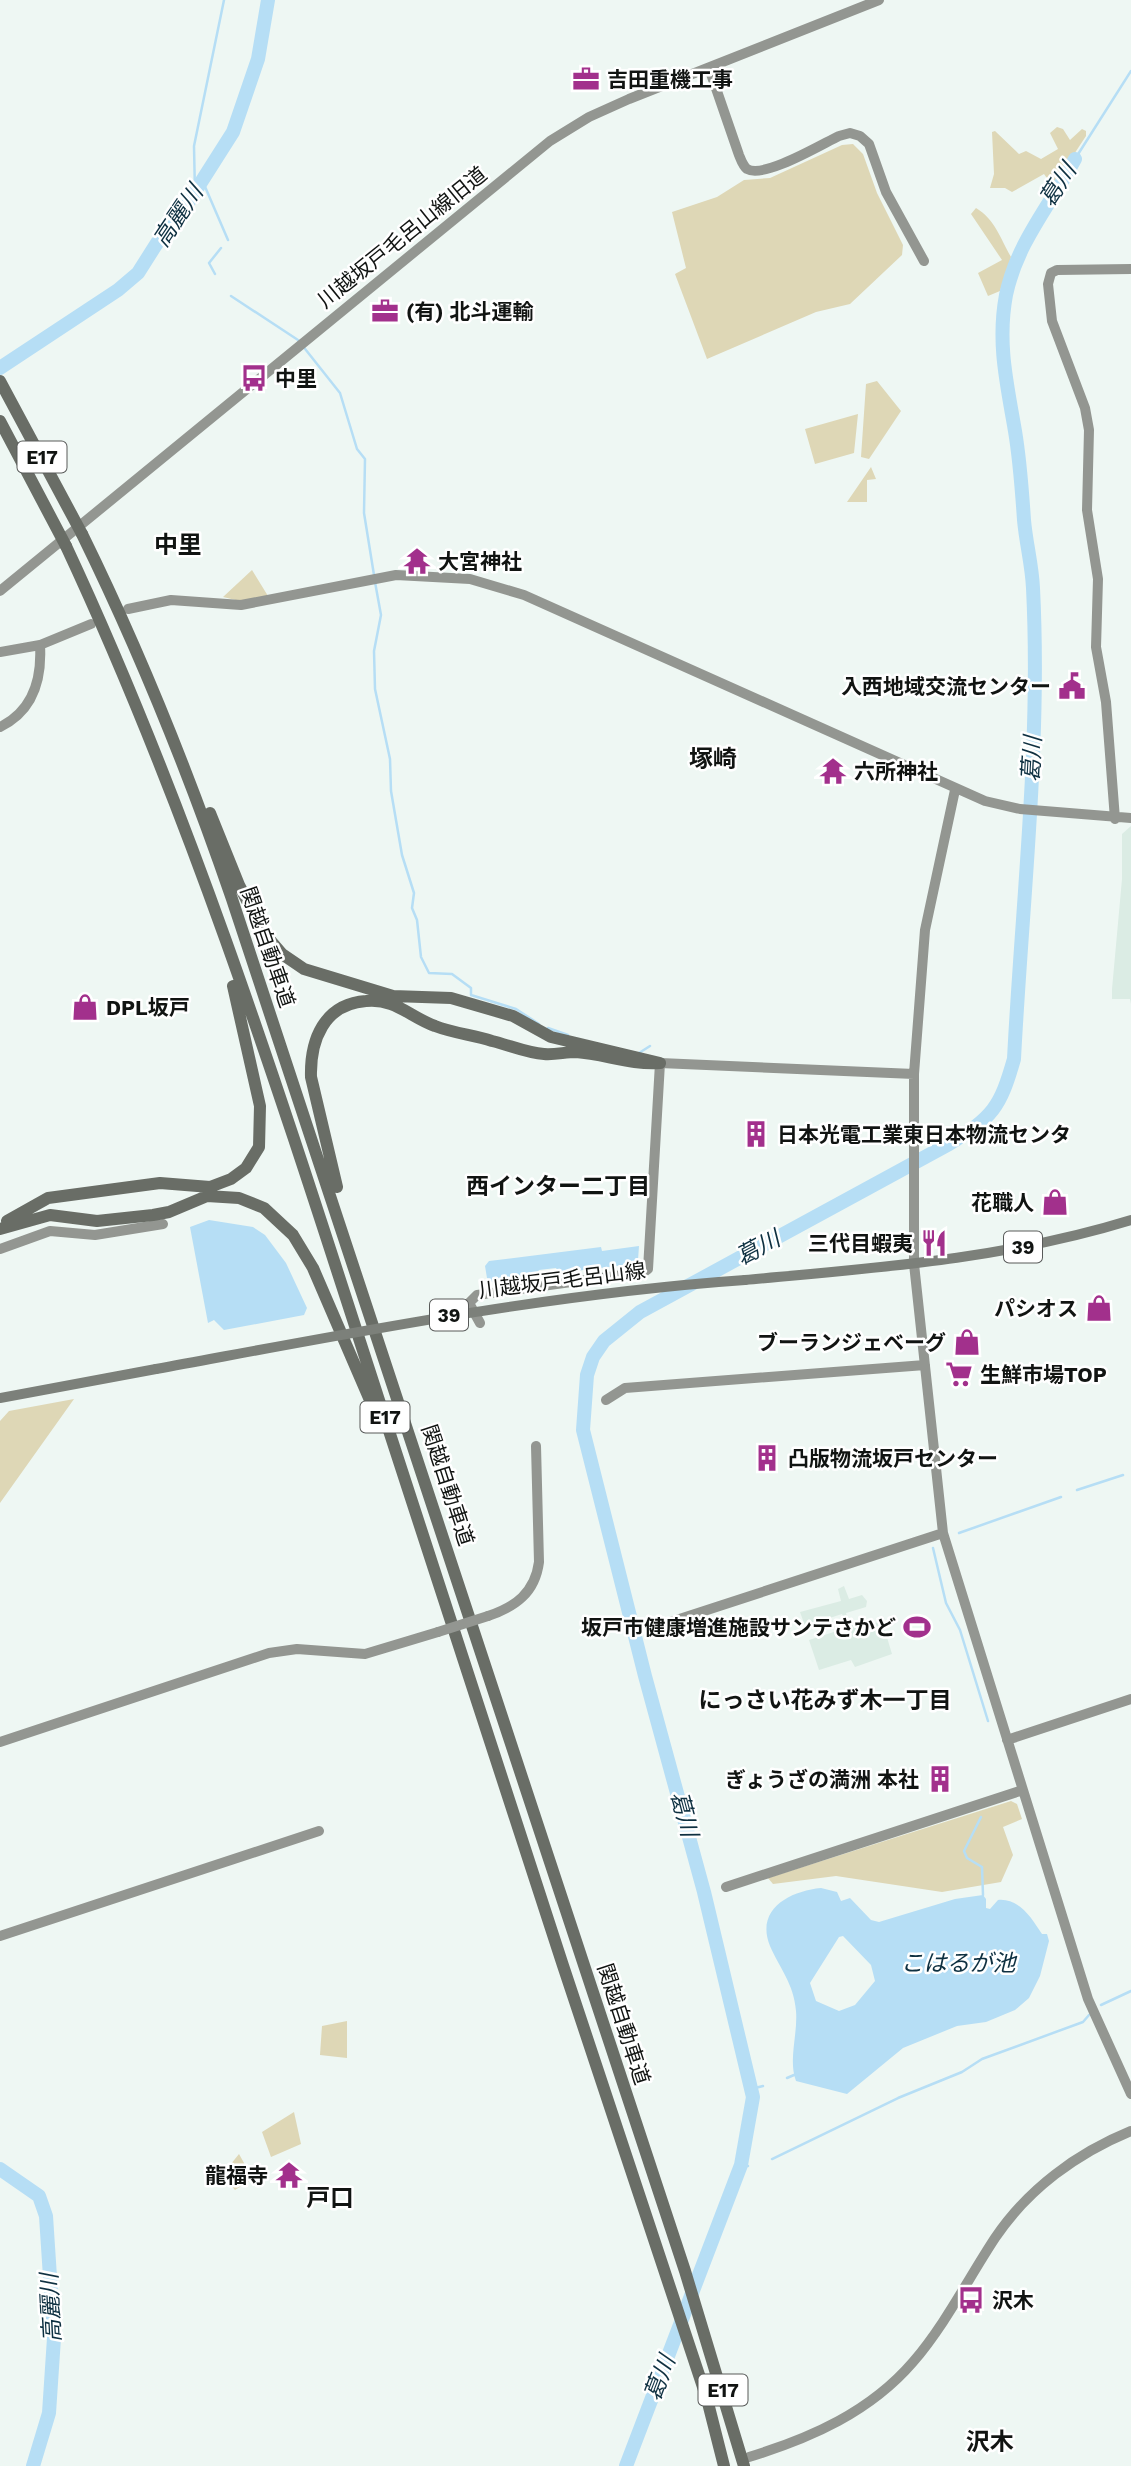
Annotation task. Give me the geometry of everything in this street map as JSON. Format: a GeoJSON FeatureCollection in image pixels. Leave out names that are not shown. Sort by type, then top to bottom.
{"type":"FeatureCollection","features":[{"type":"Feature","properties":{"kind":"highway","name":"関越自動車道"},"geometry":{"type":"LineString","coordinates":[[0,381],[82,534],[134,644],[212,841],[367,1303],[747,2462]]}},
{"type":"Feature","properties":{"kind":"highway","name":"関越自動車道"},"geometry":{"type":"LineString","coordinates":[[0,421],[66,546],[148,730],[212,904],[414,1504],[688,2342],[724,2466]]}},
{"type":"Feature","properties":{"kind":"highway"},"geometry":{"type":"LineString","coordinates":[[170,731],[194,775],[254,915],[272,945],[292,962],[329,979],[393,996],[450,998],[513,1016],[551,1037],[660,1063]]}},
{"type":"Feature","properties":{"kind":"highway"},"geometry":{"type":"LineString","coordinates":[[0,1223],[39,1201],[58,1196],[160,1183],[209,1187],[231,1179],[251,1161],[261,1136],[260,1105],[212,904]]}},
{"type":"Feature","properties":{"kind":"highway"},"geometry":{"type":"LineString","coordinates":[[367,1303],[311,1077],[315,1038],[332,1014],[353,1003],[376,1000],[397,1004],[435,1026],[540,1054],[579,1052],[636,1065],[660,1063]]}},
{"type":"Feature","properties":{"kind":"highway"},"geometry":{"type":"LineString","coordinates":[[0,1229],[50,1215],[88,1221],[153,1215],[169,1212],[207,1196],[239,1198],[264,1208],[293,1235],[313,1268],[414,1504]]}},
{"type":"Feature","properties":{"kind":"main road","name":"川越坂戸毛呂山線"},"geometry":{"type":"LineString","coordinates":[[0,1398],[493,1307],[625,1289],[914,1264],[1008,1251],[1131,1220]]}},
{"type":"Feature","properties":{"kind":"street","name":"川越坂戸毛呂山線旧道"},"geometry":{"type":"LineString","coordinates":[[0,591],[550,141],[608,108],[880,0]]}},
{"type":"Feature","properties":{"kind":"street"},"geometry":{"type":"LineString","coordinates":[[709,68],[739,155],[744,167],[750,170],[775,167],[850,133],[860,136],[869,144],[886,192],[924,261]]}},
{"type":"Feature","properties":{"kind":"street"},"geometry":{"type":"LineString","coordinates":[[1115,819],[1106,702],[1096,647],[1098,579],[1087,510],[1090,430],[1085,408],[1055,332],[1048,284],[1051,273],[1057,270],[1131,270]]}},
{"type":"Feature","properties":{"kind":"street"},"geometry":{"type":"LineString","coordinates":[[128,608],[171,600],[241,605],[375,578],[412,574],[470,579],[524,596],[955,790],[1020,809],[1115,819],[1131,818]]}},
{"type":"Feature","properties":{"kind":"street"},"geometry":{"type":"LineString","coordinates":[[0,652],[40,645],[91,624]]}},
{"type":"Feature","properties":{"kind":"street"},"geometry":{"type":"LineString","coordinates":[[0,727],[16,717],[30,701],[40,675],[40,645]]}},
{"type":"Feature","properties":{"kind":"street"},"geometry":{"type":"LineString","coordinates":[[955,790],[925,929],[914,1074],[914,1264],[943,1533],[1088,1999],[1131,2094]]}},
{"type":"Feature","properties":{"kind":"street"},"geometry":{"type":"LineString","coordinates":[[480,1323],[469,1303],[477,1294],[644,1272],[648,1269],[660,1063],[914,1074]]}},
{"type":"Feature","properties":{"kind":"street"},"geometry":{"type":"LineString","coordinates":[[0,1249],[50,1231],[95,1235],[163,1224]]}},
{"type":"Feature","properties":{"kind":"street"},"geometry":{"type":"LineString","coordinates":[[606,1400],[625,1388],[925,1365]]}},
{"type":"Feature","properties":{"kind":"street"},"geometry":{"type":"LineString","coordinates":[[0,1742],[270,1653],[298,1649],[365,1654],[509,1608],[522,1598],[538,1570],[536,1446]]}},
{"type":"Feature","properties":{"kind":"street"},"geometry":{"type":"LineString","coordinates":[[658,1626],[943,1533]]}},
{"type":"Feature","properties":{"kind":"street"},"geometry":{"type":"LineString","coordinates":[[1007,1740],[1131,1699]]}},
{"type":"Feature","properties":{"kind":"street"},"geometry":{"type":"LineString","coordinates":[[726,1887],[1023,1790]]}},
{"type":"Feature","properties":{"kind":"street"},"geometry":{"type":"LineString","coordinates":[[2,1935],[319,1831]]}},
{"type":"Feature","properties":{"kind":"street"},"geometry":{"type":"LineString","coordinates":[[747,2462],[811,2435],[873,2399],[913,2362],[934,2335],[996,2237],[1035,2191],[1072,2161],[1131,2131]]}},
{"type":"Feature","properties":{"kind":"shaded area"},"geometry":{"type":"Polygon","coordinates":[[[1057,127],[1063,129],[1070,140],[1082,129],[1086,131],[1086,136],[1055,183],[1051,184],[1044,174],[1012,192],[1005,188],[990,188],[994,174],[992,132],[995,131],[1019,154],[1026,151],[1041,159],[1058,149],[1050,133],[1057,127]]]}},
{"type":"Feature","properties":{"kind":"shaded area"},"geometry":{"type":"Polygon","coordinates":[[[853,144],[863,154],[877,193],[903,245],[902,255],[850,304],[816,312],[707,359],[675,274],[686,268],[672,212],[717,197],[744,180],[770,178],[842,145],[853,144]]]}},
{"type":"Feature","properties":{"kind":"shaded area"},"geometry":{"type":"Polygon","coordinates":[[[976,208],[993,224],[1011,257],[1000,291],[988,296],[978,273],[1002,260],[971,214],[976,208]]]}},
{"type":"Feature","properties":{"kind":"shaded area"},"geometry":{"type":"Polygon","coordinates":[[[877,381],[901,411],[869,459],[861,457],[866,384],[877,381]]]}},
{"type":"Feature","properties":{"kind":"shaded area"},"geometry":{"type":"Polygon","coordinates":[[[858,414],[854,453],[815,464],[805,429],[858,414]]]}},
{"type":"Feature","properties":{"kind":"shaded area"},"geometry":{"type":"Polygon","coordinates":[[[871,467],[876,479],[867,480],[867,502],[847,502],[871,467]]]}},
{"type":"Feature","properties":{"kind":"shaded area"},"geometry":{"type":"Polygon","coordinates":[[[252,570],[268,596],[240,601],[223,597],[252,570]]]}},
{"type":"Feature","properties":{"kind":"shaded area"},"geometry":{"type":"Polygon","coordinates":[[[1131,826],[1131,1004],[1130,999],[1112,999],[1112,989],[1122,879],[1122,834],[1131,826]]]}},
{"type":"Feature","properties":{"kind":"shaded area"},"geometry":{"type":"Polygon","coordinates":[[[74,1399],[0,1503],[0,1421],[9,1411],[74,1399]]]}},
{"type":"Feature","properties":{"kind":"shaded area"},"geometry":{"type":"Polygon","coordinates":[[[844,1586],[849,1599],[862,1595],[867,1601],[866,1607],[846,1613],[849,1624],[866,1620],[869,1625],[882,1621],[892,1654],[855,1667],[851,1660],[819,1670],[809,1640],[843,1629],[846,1624],[842,1614],[805,1626],[800,1612],[841,1601],[838,1589],[844,1586]]]}},
{"type":"Feature","properties":{"kind":"shaded area"},"geometry":{"type":"Polygon","coordinates":[[[1011,1801],[1017,1804],[1022,1819],[1003,1827],[1013,1855],[1001,1882],[942,1892],[836,1876],[773,1884],[768,1878],[1011,1801]]]}},
{"type":"Feature","properties":{"kind":"shaded area"},"geometry":{"type":"Polygon","coordinates":[[[347,2021],[347,2058],[320,2055],[322,2026],[347,2021]]]}},
{"type":"Feature","properties":{"kind":"shaded area"},"geometry":{"type":"Polygon","coordinates":[[[294,2112],[301,2144],[271,2157],[262,2132],[294,2112]]]}},
{"type":"Feature","properties":{"kind":"shaded area"},"geometry":{"type":"Polygon","coordinates":[[[239,2154],[253,2179],[235,2190],[222,2175],[239,2154]]]}},
{"type":"Feature","properties":{"kind":"water"},"geometry":{"type":"Polygon","coordinates":[[[209,1220],[253,1227],[265,1235],[286,1263],[307,1308],[304,1315],[224,1330],[214,1320],[208,1323],[190,1227],[209,1220]]]}},
{"type":"Feature","properties":{"kind":"water"},"geometry":{"type":"Polygon","coordinates":[[[639,1246],[638,1260],[633,1264],[559,1273],[556,1268],[539,1270],[535,1276],[492,1282],[487,1278],[485,1266],[489,1261],[601,1247],[602,1251],[639,1246]]]}},
{"type":"Feature","properties":{"kind":"water","name":"こはるが池"},"geometry":{"type":"Polygon","coordinates":[[[821,1888],[837,1892],[841,1901],[850,1898],[871,1920],[879,1922],[955,1899],[983,1895],[986,1908],[990,1909],[998,1900],[1013,1902],[1034,1922],[1042,1934],[1047,1934],[1049,1941],[1040,1976],[1029,1998],[1015,2010],[986,2022],[957,2026],[903,2048],[847,2094],[796,2081],[793,2064],[795,2001],[770,1946],[767,1922],[778,1904],[809,1890],[821,1888]],[[843,1936],[839,1937],[810,1983],[816,2001],[839,2011],[855,2005],[875,1981],[871,1965],[843,1936]]]}},
{"type":"Feature","properties":{"kind":"waterway"},"geometry":{"type":"LineString","coordinates":[[195,194],[194,146],[224,0]]}},
{"type":"Feature","properties":{"kind":"waterway","name":"高麗川"},"geometry":{"type":"LineString","coordinates":[[0,368],[118,290],[138,273],[157,243],[172,228],[233,132],[258,59],[268,0]]}},
{"type":"Feature","properties":{"kind":"waterway","name":"葛川"},"geometry":{"type":"LineString","coordinates":[[1075,159],[1131,71]]}},
{"type":"Feature","properties":{"kind":"waterway","name":"葛川"},"geometry":{"type":"LineString","coordinates":[[626,2466],[741,2165],[753,2097],[704,1892],[645,1676],[583,1430],[587,1375],[593,1357],[604,1341],[640,1312],[949,1144],[985,1118],[993,1110],[1004,1089],[1014,1059],[1030,824],[1035,647],[1032,579],[1018,453],[1004,363],[1003,313],[1018,258],[1075,159]]}},
{"type":"Feature","properties":{"kind":"waterway"},"geometry":{"type":"LineString","coordinates":[[203,182],[228,240]]}},
{"type":"Feature","properties":{"kind":"waterway"},"geometry":{"type":"LineString","coordinates":[[215,274],[209,263],[221,248]]}},
{"type":"Feature","properties":{"kind":"waterway"},"geometry":{"type":"LineString","coordinates":[[231,296],[298,340],[340,393],[357,449],[365,459],[364,513],[374,575]]}},
{"type":"Feature","properties":{"kind":"waterway"},"geometry":{"type":"LineString","coordinates":[[375,582],[381,615],[374,651],[375,689],[390,759],[391,791],[402,855],[414,893],[412,908],[417,920],[421,957],[429,973],[452,974],[471,988],[471,995],[516,1009],[539,1024]]}},
{"type":"Feature","properties":{"kind":"waterway"},"geometry":{"type":"LineString","coordinates":[[548,1028],[568,1035]]}},
{"type":"Feature","properties":{"kind":"waterway"},"geometry":{"type":"LineString","coordinates":[[639,1053],[650,1046]]}},
{"type":"Feature","properties":{"kind":"waterway"},"geometry":{"type":"LineString","coordinates":[[1077,1490],[1123,1475]]}},
{"type":"Feature","properties":{"kind":"waterway"},"geometry":{"type":"LineString","coordinates":[[959,1533],[1061,1497]]}},
{"type":"Feature","properties":{"kind":"waterway"},"geometry":{"type":"LineString","coordinates":[[933,1548],[946,1603],[960,1630],[988,1721]]}},
{"type":"Feature","properties":{"kind":"waterway"},"geometry":{"type":"LineString","coordinates":[[981,1817],[964,1851],[967,1858],[982,1867],[983,1895]]}},
{"type":"Feature","properties":{"kind":"waterway"},"geometry":{"type":"LineString","coordinates":[[1101,2005],[1131,1991]]}},
{"type":"Feature","properties":{"kind":"waterway"},"geometry":{"type":"LineString","coordinates":[[772,2159],[898,2098],[962,2072],[982,2059],[1083,2022],[1089,2015]]}},
{"type":"Feature","properties":{"kind":"waterway"},"geometry":{"type":"LineString","coordinates":[[787,2078],[794,2075]]}},
{"type":"Feature","properties":{"kind":"waterway"},"geometry":{"type":"LineString","coordinates":[[751,2089],[763,2086]]}},
{"type":"Feature","properties":{"kind":"waterway","name":"葛川"},"geometry":{"type":"LineString","coordinates":[[741,2165],[748,2166]]}},
{"type":"Feature","properties":{"kind":"waterway","name":"高麗川"},"geometry":{"type":"LineString","coordinates":[[0,2169],[39,2196],[46,2216],[54,2338],[49,2413],[33,2466]]}},
{"type":"Feature","properties":{"kind":"place","name":"吉田重機工事"},"geometry":{"type":"Point","coordinates":[586,79]}},
{"type":"Feature","properties":{"kind":"place","name":"(有) 北斗運輸"},"geometry":{"type":"Point","coordinates":[385,311]}},
{"type":"Feature","properties":{"kind":"place","name":"中里"},"geometry":{"type":"Point","coordinates":[254,378]}},
{"type":"Feature","properties":{"kind":"place","name":"大宮神社"},"geometry":{"type":"Point","coordinates":[417,561]}},
{"type":"Feature","properties":{"kind":"place","name":"入西地域交流センター"},"geometry":{"type":"Point","coordinates":[1072,686]}},
{"type":"Feature","properties":{"kind":"place","name":"六所神社"},"geometry":{"type":"Point","coordinates":[833,771]}},
{"type":"Feature","properties":{"kind":"place","name":"DPL坂戸"},"geometry":{"type":"Point","coordinates":[85,1007]}},
{"type":"Feature","properties":{"kind":"place","name":"日本光電工業東日本物流センタ"},"geometry":{"type":"Point","coordinates":[756,1134]}},
{"type":"Feature","properties":{"kind":"place","name":"花職人"},"geometry":{"type":"Point","coordinates":[1055,1202]}},
{"type":"Feature","properties":{"kind":"place","name":"三代目蝦夷"},"geometry":{"type":"Point","coordinates":[934,1243]}},
{"type":"Feature","properties":{"kind":"place","name":"パシオス"},"geometry":{"type":"Point","coordinates":[1099,1308]}},
{"type":"Feature","properties":{"kind":"place","name":"ブーランジェベーグ"},"geometry":{"type":"Point","coordinates":[967,1342]}},
{"type":"Feature","properties":{"kind":"place","name":"生鮮市場TOP"},"geometry":{"type":"Point","coordinates":[959,1374]}},
{"type":"Feature","properties":{"kind":"place","name":"凸版物流坂戸センター"},"geometry":{"type":"Point","coordinates":[767,1458]}},
{"type":"Feature","properties":{"kind":"place","name":"坂戸市健康増進施設サンテさかど"},"geometry":{"type":"Point","coordinates":[917,1627]}},
{"type":"Feature","properties":{"kind":"place","name":"ぎょうざの満洲 本社"},"geometry":{"type":"Point","coordinates":[940,1779]}},
{"type":"Feature","properties":{"kind":"place","name":"龍福寺"},"geometry":{"type":"Point","coordinates":[289,2175]}},
{"type":"Feature","properties":{"kind":"place","name":"沢木"},"geometry":{"type":"Point","coordinates":[971,2300]}},
{"type":"Feature","properties":{"kind":"district","name":"中里"},"geometry":{"type":"Point","coordinates":[178,545]}},
{"type":"Feature","properties":{"kind":"district","name":"塚崎"},"geometry":{"type":"Point","coordinates":[713,759]}},
{"type":"Feature","properties":{"kind":"district","name":"西インター二丁目"},"geometry":{"type":"Point","coordinates":[558,1186]}},
{"type":"Feature","properties":{"kind":"district","name":"にっさい花みず木一丁目"},"geometry":{"type":"Point","coordinates":[825,1700]}},
{"type":"Feature","properties":{"kind":"district","name":"戸口"},"geometry":{"type":"Point","coordinates":[330,2198]}},
{"type":"Feature","properties":{"kind":"district","name":"沢木"},"geometry":{"type":"Point","coordinates":[990,2442]}}]}
